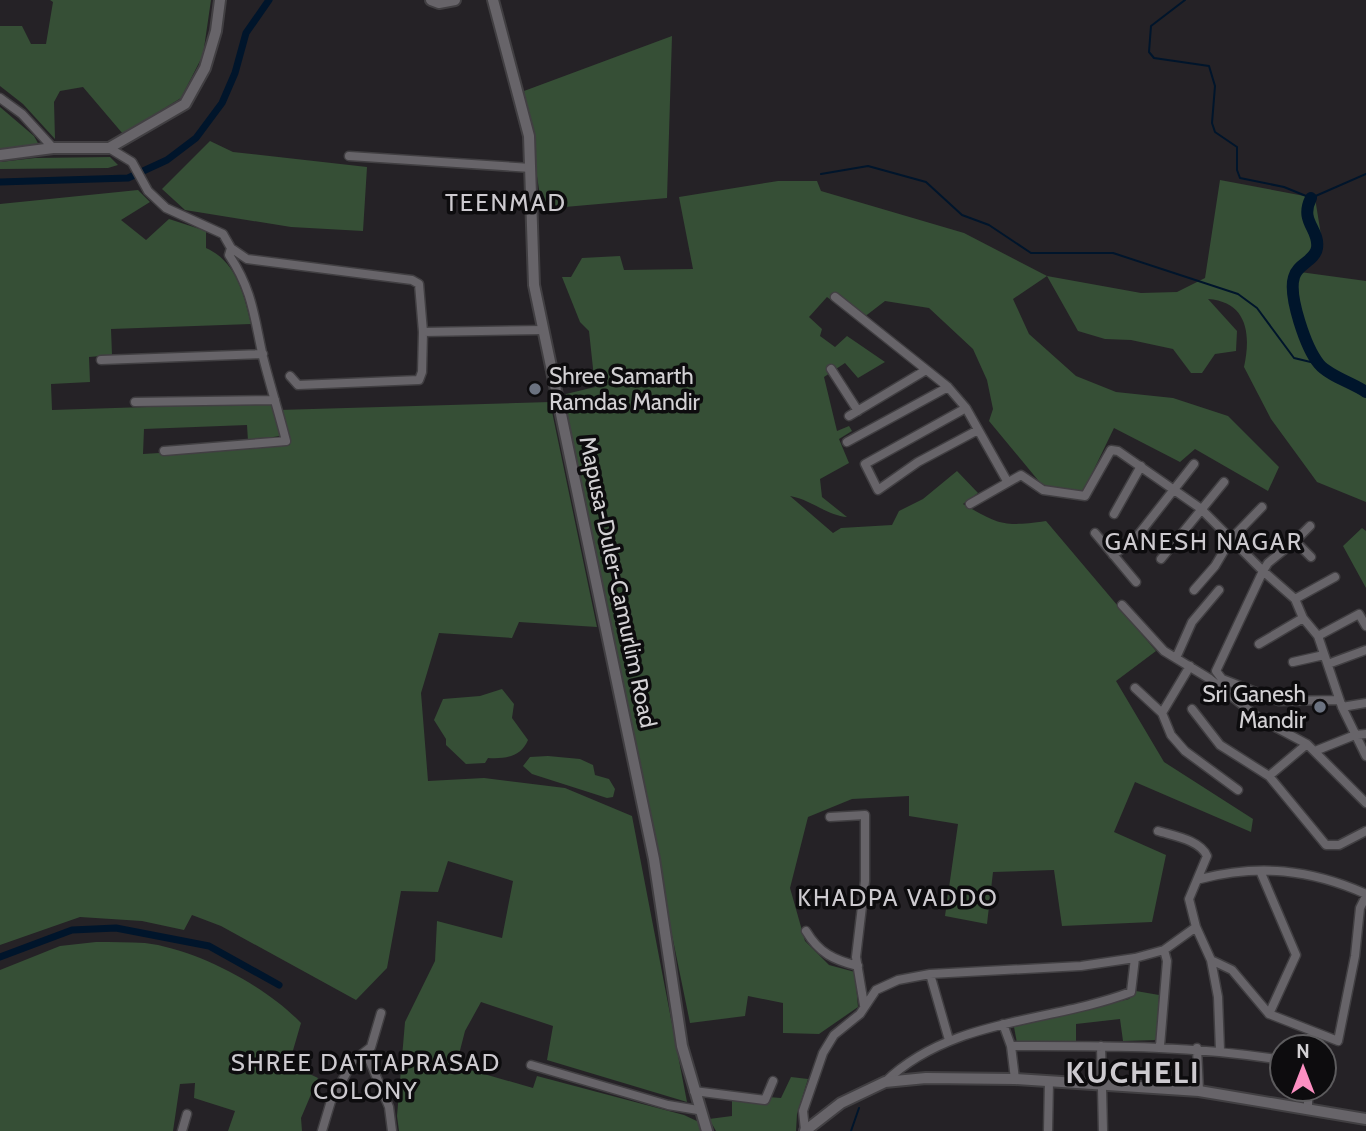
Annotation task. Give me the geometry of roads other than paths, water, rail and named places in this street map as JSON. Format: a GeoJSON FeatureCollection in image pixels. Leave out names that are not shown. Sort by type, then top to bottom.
{"type":"FeatureCollection","features":[{"type":"Feature","properties":{"kind":"street"},"geometry":{"type":"LineString","coordinates":[[0,155],[53,148],[109,148],[185,104],[205,68],[216,31],[220,0]]}},
{"type":"Feature","properties":{"kind":"street"},"geometry":{"type":"LineString","coordinates":[[431,0],[439,3],[455,0]]}},
{"type":"Feature","properties":{"kind":"street","name":"Mapusa-Duler-Camurlim Road"},"geometry":{"type":"LineString","coordinates":[[493,0],[529,136],[534,285],[654,859],[682,1046],[698,1110],[707,1131]]}},
{"type":"Feature","properties":{"kind":"street"},"geometry":{"type":"LineString","coordinates":[[0,98],[22,114],[53,148]]}},
{"type":"Feature","properties":{"kind":"street"},"geometry":{"type":"LineString","coordinates":[[109,148],[132,162],[142,181],[166,208],[223,234],[231,248],[247,259],[412,280],[419,284],[422,332],[422,372],[419,380],[298,385],[290,376]]}},
{"type":"Feature","properties":{"kind":"street"},"geometry":{"type":"LineString","coordinates":[[349,156],[531,168]]}},
{"type":"Feature","properties":{"kind":"street"},"geometry":{"type":"LineString","coordinates":[[164,451],[286,441],[263,354],[255,307],[244,277],[229,255],[231,248]]}},
{"type":"Feature","properties":{"kind":"street"},"geometry":{"type":"LineString","coordinates":[[835,297],[948,387],[966,408],[1007,481]]}},
{"type":"Feature","properties":{"kind":"street"},"geometry":{"type":"LineString","coordinates":[[422,332],[543,330]]}},
{"type":"Feature","properties":{"kind":"street"},"geometry":{"type":"LineString","coordinates":[[101,360],[263,354]]}},
{"type":"Feature","properties":{"kind":"street"},"geometry":{"type":"LineString","coordinates":[[831,369],[858,411]]}},
{"type":"Feature","properties":{"kind":"street"},"geometry":{"type":"LineString","coordinates":[[849,416],[926,370]]}},
{"type":"Feature","properties":{"kind":"street"},"geometry":{"type":"LineString","coordinates":[[847,442],[948,387]]}},
{"type":"Feature","properties":{"kind":"street"},"geometry":{"type":"LineString","coordinates":[[135,402],[275,400]]}},
{"type":"Feature","properties":{"kind":"street"},"geometry":{"type":"LineString","coordinates":[[966,408],[865,464],[878,490],[918,462],[978,430]]}},
{"type":"Feature","properties":{"kind":"street"},"geometry":{"type":"LineString","coordinates":[[970,504],[1021,475],[1043,490],[1085,496],[1111,450],[1140,466],[1200,508],[1295,599],[1303,618],[1318,636],[1340,703],[1366,756]]}},
{"type":"Feature","properties":{"kind":"street"},"geometry":{"type":"LineString","coordinates":[[1113,555],[1135,539],[1194,464]]}},
{"type":"Feature","properties":{"kind":"street"},"geometry":{"type":"LineString","coordinates":[[1114,514],[1140,466]]}},
{"type":"Feature","properties":{"kind":"street"},"geometry":{"type":"LineString","coordinates":[[1161,559],[1200,508],[1224,482]]}},
{"type":"Feature","properties":{"kind":"street"},"geometry":{"type":"LineString","coordinates":[[1195,590],[1215,566],[1231,539],[1262,507]]}},
{"type":"Feature","properties":{"kind":"street"},"geometry":{"type":"LineString","coordinates":[[1310,526],[1268,563],[1238,620],[1216,671],[1218,676],[1279,701],[1366,703]]}},
{"type":"Feature","properties":{"kind":"street"},"geometry":{"type":"LineString","coordinates":[[1095,533],[1136,583]]}},
{"type":"Feature","properties":{"kind":"street"},"geometry":{"type":"LineString","coordinates":[[1295,541],[1311,557]]}},
{"type":"Feature","properties":{"kind":"street"},"geometry":{"type":"LineString","coordinates":[[1295,599],[1335,576]]}},
{"type":"Feature","properties":{"kind":"street"},"geometry":{"type":"LineString","coordinates":[[1176,658],[1192,622],[1219,590]]}},
{"type":"Feature","properties":{"kind":"street"},"geometry":{"type":"LineString","coordinates":[[1122,605],[1164,651],[1190,666],[1260,719],[1307,744],[1366,803]]}},
{"type":"Feature","properties":{"kind":"street"},"geometry":{"type":"LineString","coordinates":[[1318,636],[1359,614],[1366,626]]}},
{"type":"Feature","properties":{"kind":"street"},"geometry":{"type":"LineString","coordinates":[[1259,644],[1303,618]]}},
{"type":"Feature","properties":{"kind":"street"},"geometry":{"type":"LineString","coordinates":[[1328,664],[1366,650]]}},
{"type":"Feature","properties":{"kind":"street"},"geometry":{"type":"LineString","coordinates":[[1293,663],[1324,655]]}},
{"type":"Feature","properties":{"kind":"street"},"geometry":{"type":"LineString","coordinates":[[1161,713],[1190,666]]}},
{"type":"Feature","properties":{"kind":"street"},"geometry":{"type":"LineString","coordinates":[[1135,688],[1161,713],[1171,735],[1185,751],[1238,790]]}},
{"type":"Feature","properties":{"kind":"street"},"geometry":{"type":"LineString","coordinates":[[1192,709],[1220,745],[1269,776],[1329,848],[1366,831]]}},
{"type":"Feature","properties":{"kind":"street"},"geometry":{"type":"LineString","coordinates":[[1315,751],[1355,735],[1366,734]]}},
{"type":"Feature","properties":{"kind":"street"},"geometry":{"type":"LineString","coordinates":[[1269,776],[1307,744]]}},
{"type":"Feature","properties":{"kind":"street"},"geometry":{"type":"LineString","coordinates":[[830,817],[865,815],[865,881],[856,957],[864,1005]]}},
{"type":"Feature","properties":{"kind":"street"},"geometry":{"type":"LineString","coordinates":[[1158,831],[1204,849],[1207,856],[1200,879],[1189,898],[1196,927],[1210,960],[1218,997],[1220,1050]]}},
{"type":"Feature","properties":{"kind":"street"},"geometry":{"type":"LineString","coordinates":[[1200,879],[1239,869],[1261,873],[1285,870],[1336,880],[1366,895],[1360,908],[1355,956],[1338,1041],[1269,1014],[1232,970],[1210,960]]}},
{"type":"Feature","properties":{"kind":"street"},"geometry":{"type":"LineString","coordinates":[[1261,873],[1296,955],[1269,1014]]}},
{"type":"Feature","properties":{"kind":"street"},"geometry":{"type":"LineString","coordinates":[[805,1131],[803,1111],[823,1053],[834,1035],[860,1014],[876,990],[898,979],[930,974],[1081,966],[1135,958],[1164,950],[1196,927]]}},
{"type":"Feature","properties":{"kind":"street"},"geometry":{"type":"LineString","coordinates":[[806,931],[816,948],[836,960],[858,966]]}},
{"type":"Feature","properties":{"kind":"street"},"geometry":{"type":"LineString","coordinates":[[1160,1046],[1167,961],[1164,950]]}},
{"type":"Feature","properties":{"kind":"street"},"geometry":{"type":"LineString","coordinates":[[805,1131],[841,1103],[885,1082],[906,1062],[949,1040],[1003,1024],[1100,1003],[1131,992],[1135,958]]}},
{"type":"Feature","properties":{"kind":"street"},"geometry":{"type":"LineString","coordinates":[[930,974],[949,1040]]}},
{"type":"Feature","properties":{"kind":"street"},"geometry":{"type":"LineString","coordinates":[[323,1131],[331,1101],[347,1071],[353,1061],[371,1048],[381,1013]]}},
{"type":"Feature","properties":{"kind":"street"},"geometry":{"type":"LineString","coordinates":[[1003,1024],[1011,1046],[1015,1079]]}},
{"type":"Feature","properties":{"kind":"street"},"geometry":{"type":"LineString","coordinates":[[1011,1046],[1160,1046],[1220,1050],[1268,1058]]}},
{"type":"Feature","properties":{"kind":"street"},"geometry":{"type":"LineString","coordinates":[[1101,1046],[1103,1131]]}},
{"type":"Feature","properties":{"kind":"street"},"geometry":{"type":"LineString","coordinates":[[1197,1048],[1199,1091]]}},
{"type":"Feature","properties":{"kind":"street"},"geometry":{"type":"LineString","coordinates":[[366,1052],[389,1107],[392,1131]]}},
{"type":"Feature","properties":{"kind":"street"},"geometry":{"type":"LineString","coordinates":[[531,1065],[668,1105],[698,1110]]}},
{"type":"Feature","properties":{"kind":"street"},"geometry":{"type":"LineString","coordinates":[[885,1082],[926,1078],[1015,1079],[1199,1091],[1366,1119]]}},
{"type":"Feature","properties":{"kind":"street"},"geometry":{"type":"LineString","coordinates":[[694,1091],[765,1100],[774,1081]]}},
{"type":"Feature","properties":{"kind":"street"},"geometry":{"type":"LineString","coordinates":[[1048,1131],[1049,1081]]}},
{"type":"Feature","properties":{"kind":"street"},"geometry":{"type":"LineString","coordinates":[[1308,1103],[1308,1109]]}},
{"type":"Feature","properties":{"kind":"street"},"geometry":{"type":"LineString","coordinates":[[182,1131],[187,1114]]}},
{"type":"Feature","properties":{"kind":"waterway"},"geometry":{"type":"LineString","coordinates":[[0,182],[128,178],[167,160],[196,138],[222,103],[235,73],[246,33],[269,0]]}},
{"type":"Feature","properties":{"kind":"waterway"},"geometry":{"type":"LineString","coordinates":[[1185,0],[1151,26],[1149,52],[1154,58],[1209,66],[1215,86],[1212,123],[1215,132],[1237,147],[1237,170],[1240,178],[1284,187],[1311,198],[1366,174]]}},
{"type":"Feature","properties":{"kind":"waterway"},"geometry":{"type":"LineString","coordinates":[[821,174],[868,166],[926,182],[962,215],[989,225],[1031,253],[1113,253],[1238,294],[1257,308],[1294,358],[1319,364]]}},
{"type":"Feature","properties":{"kind":"waterway"},"geometry":{"type":"LineString","coordinates":[[1311,198],[1307,213],[1316,236],[1317,248],[1294,277],[1299,322],[1319,364],[1366,392]]}},
{"type":"Feature","properties":{"kind":"waterway"},"geometry":{"type":"LineString","coordinates":[[0,957],[72,930],[116,928],[209,946],[279,985]]}},
{"type":"Feature","properties":{"kind":"waterway"},"geometry":{"type":"LineString","coordinates":[[851,1131],[859,1108]]}},
{"type":"Feature","properties":{"kind":"place","name":"Shree Samarth Ramdas Mandir"},"geometry":{"type":"Point","coordinates":[535,389]}},
{"type":"Feature","properties":{"kind":"place","name":"Sri Ganesh Mandir"},"geometry":{"type":"Point","coordinates":[1320,707]}},
{"type":"Feature","properties":{"kind":"district","name":"TEENMAD"},"geometry":{"type":"Point","coordinates":[506,203]}},
{"type":"Feature","properties":{"kind":"district","name":"GANESH NAGAR"},"geometry":{"type":"Point","coordinates":[1204,542]}},
{"type":"Feature","properties":{"kind":"district","name":"KHADPA VADDO"},"geometry":{"type":"Point","coordinates":[898,898]}},
{"type":"Feature","properties":{"kind":"district","name":"KUCHELI"},"geometry":{"type":"Point","coordinates":[1133,1073]}},
{"type":"Feature","properties":{"kind":"district","name":"SHREE DATTAPRASAD COLONY"},"geometry":{"type":"Point","coordinates":[366,1077]}}]}
